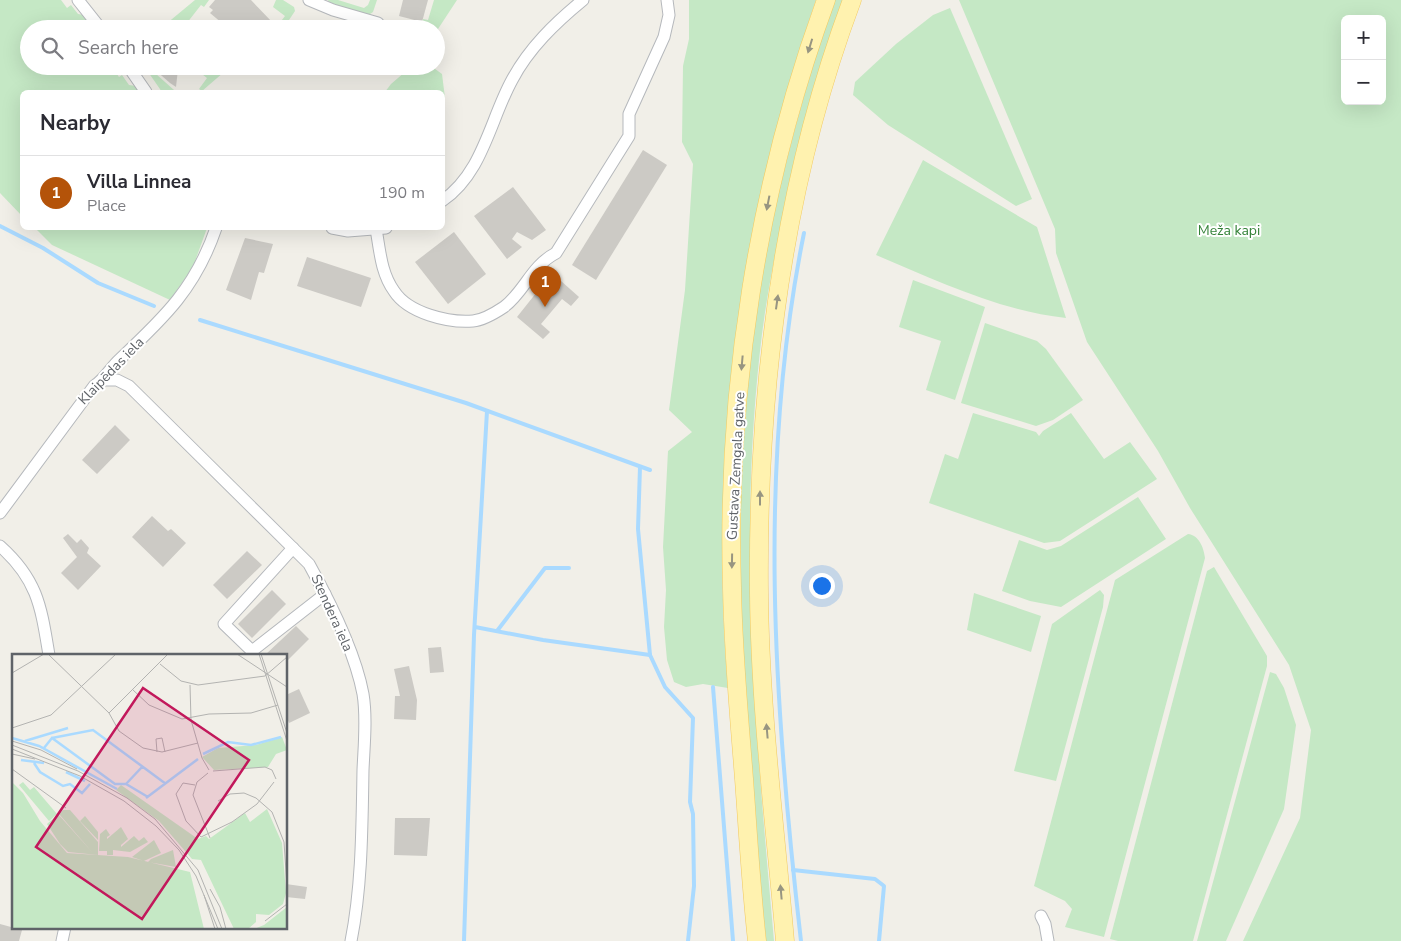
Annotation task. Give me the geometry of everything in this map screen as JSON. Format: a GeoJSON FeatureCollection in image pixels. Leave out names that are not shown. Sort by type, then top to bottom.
{"type":"FeatureCollection","features":[{"type":"Feature","properties":{"kind":"main road","name":"Gustava Zemgala gatve"},"geometry":{"type":"LineString","coordinates":[[757,941],[732,605],[734,449],[745,332],[771,185],[796,95],[826,0]]}},
{"type":"Feature","properties":{"kind":"main road","name":"Gustava Zemgala gatve"},"geometry":{"type":"LineString","coordinates":[[785,941],[764,695],[759,594],[760,485],[764,416],[777,297],[798,188],[826,82],[852,0]]}},
{"type":"Feature","properties":{"kind":"street"},"geometry":{"type":"LineString","coordinates":[[78,0],[94,20]]}},
{"type":"Feature","properties":{"kind":"street"},"geometry":{"type":"LineString","coordinates":[[309,0],[333,10],[368,20]]}},
{"type":"Feature","properties":{"kind":"street"},"geometry":{"type":"LineString","coordinates":[[445,199],[459,187],[475,164],[502,97],[525,57],[560,19],[583,0]]}},
{"type":"Feature","properties":{"kind":"street"},"geometry":{"type":"LineString","coordinates":[[381,230],[384,275],[395,293],[411,308],[452,321],[475,321],[492,314],[506,305],[543,260],[556,253],[629,136],[628,114],[664,37],[669,16],[667,0]]}},
{"type":"Feature","properties":{"kind":"street"},"geometry":{"type":"LineString","coordinates":[[134,75],[145,90]]}},
{"type":"Feature","properties":{"kind":"street","name":"Klaipēdas iela"},"geometry":{"type":"LineString","coordinates":[[0,513],[94,386],[103,380],[113,366],[157,325],[183,296],[197,272],[215,230]]}},
{"type":"Feature","properties":{"kind":"street"},"geometry":{"type":"LineString","coordinates":[[343,230],[359,230]]}},
{"type":"Feature","properties":{"kind":"street","name":"Stendera iela"},"geometry":{"type":"LineString","coordinates":[[103,380],[118,380],[129,386],[309,564],[325,594],[352,657],[363,694],[363,789],[356,914],[351,941]]}},
{"type":"Feature","properties":{"kind":"street"},"geometry":{"type":"LineString","coordinates":[[0,546],[28,578],[35,592],[42,608],[49,654]]}},
{"type":"Feature","properties":{"kind":"street"},"geometry":{"type":"LineString","coordinates":[[293,548],[224,624],[252,651],[325,594]]}},
{"type":"Feature","properties":{"kind":"street"},"geometry":{"type":"LineString","coordinates":[[1041,916],[1045,924],[1048,941]]}},
{"type":"Feature","properties":{"kind":"street"},"geometry":{"type":"LineString","coordinates":[[62,941],[64,928]]}},
{"type":"Feature","properties":{"kind":"green space"},"geometry":{"type":"Polygon","coordinates":[[[0,0],[61,0],[67,8],[71,5],[78,14],[84,15],[88,20],[20,20],[20,75],[118,75],[119,77],[122,75],[129,85],[136,86],[139,90],[20,90],[20,214],[0,193],[0,0]]]}},
{"type":"Feature","properties":{"kind":"green space"},"geometry":{"type":"Polygon","coordinates":[[[195,0],[209,0],[204,7],[201,5],[189,20],[171,20],[195,0]]]}},
{"type":"Feature","properties":{"kind":"green space"},"geometry":{"type":"Polygon","coordinates":[[[276,0],[283,0],[294,7],[295,11],[289,20],[282,20],[285,16],[273,7],[276,0]]]}},
{"type":"Feature","properties":{"kind":"green space"},"geometry":{"type":"Polygon","coordinates":[[[328,0],[338,0],[364,8],[370,0],[377,0],[373,12],[367,16],[330,5],[328,0]]]}},
{"type":"Feature","properties":{"kind":"green space"},"geometry":{"type":"Polygon","coordinates":[[[434,0],[457,0],[444,20],[428,20],[434,0]]]}},
{"type":"Feature","properties":{"kind":"green space"},"geometry":{"type":"Polygon","coordinates":[[[689,0],[816,0],[790,83],[767,168],[749,253],[736,340],[727,426],[723,513],[723,601],[728,688],[703,684],[686,687],[674,682],[667,660],[664,627],[666,590],[663,547],[668,451],[692,432],[669,410],[685,290],[693,164],[682,142],[683,66],[689,39],[689,0]]]}},
{"type":"Feature","properties":{"kind":"green space"},"geometry":{"type":"Polygon","coordinates":[[[834,0],[844,0],[807,124],[776,249],[762,334],[755,410],[750,562],[756,713],[774,941],[766,941],[748,746],[741,616],[740,550],[744,420],[756,313],[776,207],[802,103],[834,0]]]}},
{"type":"Feature","properties":{"kind":"green space","name":"Meža kapi"},"geometry":{"type":"Polygon","coordinates":[[[959,0],[1401,0],[1401,941],[1243,941],[1300,818],[1311,730],[1289,665],[1190,508],[1158,451],[1087,342],[1056,253],[1055,229],[959,0]]]}},
{"type":"Feature","properties":{"kind":"green space"},"geometry":{"type":"Polygon","coordinates":[[[950,8],[1032,199],[1016,206],[888,125],[853,95],[855,82],[896,44],[933,15],[950,8]]]}},
{"type":"Feature","properties":{"kind":"green space"},"geometry":{"type":"Polygon","coordinates":[[[150,75],[157,75],[174,90],[161,90],[150,75]]]}},
{"type":"Feature","properties":{"kind":"green space"},"geometry":{"type":"Polygon","coordinates":[[[203,75],[221,75],[203,90],[200,90],[199,89],[207,78],[203,75]]]}},
{"type":"Feature","properties":{"kind":"green space"},"geometry":{"type":"Polygon","coordinates":[[[402,75],[442,75],[444,90],[386,90],[402,75]]]}},
{"type":"Feature","properties":{"kind":"green space"},"geometry":{"type":"Polygon","coordinates":[[[923,160],[1037,227],[1066,318],[1017,309],[993,302],[946,285],[876,255],[923,160]]]}},
{"type":"Feature","properties":{"kind":"green space"},"geometry":{"type":"Polygon","coordinates":[[[37,230],[206,230],[193,267],[170,300],[52,245],[37,230]]]}},
{"type":"Feature","properties":{"kind":"green space"},"geometry":{"type":"Polygon","coordinates":[[[913,280],[985,307],[955,400],[926,390],[941,341],[899,327],[913,280]]]}},
{"type":"Feature","properties":{"kind":"green space"},"geometry":{"type":"Polygon","coordinates":[[[985,323],[1037,341],[1046,349],[1083,400],[1053,420],[1036,426],[961,403],[985,323]]]}},
{"type":"Feature","properties":{"kind":"green space"},"geometry":{"type":"Polygon","coordinates":[[[973,413],[1036,432],[1039,436],[1043,431],[1071,413],[1104,459],[1130,442],[1157,479],[1060,541],[1044,543],[929,503],[945,454],[958,459],[973,413]]]}},
{"type":"Feature","properties":{"kind":"green space"},"geometry":{"type":"Polygon","coordinates":[[[1138,497],[1166,539],[1061,607],[1030,601],[1002,591],[1019,540],[1047,550],[1061,546],[1138,497]]]}},
{"type":"Feature","properties":{"kind":"green space"},"geometry":{"type":"Polygon","coordinates":[[[1188,534],[1198,539],[1205,558],[1104,937],[1065,927],[1072,909],[1065,901],[1034,886],[1115,580],[1188,534]]]}},
{"type":"Feature","properties":{"kind":"green space"},"geometry":{"type":"Polygon","coordinates":[[[1214,567],[1267,656],[1267,666],[1193,941],[1118,941],[1110,939],[1207,571],[1214,567]]]}},
{"type":"Feature","properties":{"kind":"green space"},"geometry":{"type":"Polygon","coordinates":[[[1100,590],[1104,595],[1103,607],[1056,781],[1014,771],[1052,624],[1100,590]]]}},
{"type":"Feature","properties":{"kind":"green space"},"geometry":{"type":"Polygon","coordinates":[[[974,593],[1041,616],[1031,652],[967,630],[974,593]]]}},
{"type":"Feature","properties":{"kind":"green space"},"geometry":{"type":"Polygon","coordinates":[[[1270,672],[1276,674],[1284,688],[1296,725],[1284,809],[1226,941],[1197,941],[1270,672]]]}},
{"type":"Feature","properties":{"kind":"building"},"geometry":{"type":"Polygon","coordinates":[[[215,0],[251,0],[270,20],[218,20],[210,13],[213,10],[209,7],[215,0]]]}},
{"type":"Feature","properties":{"kind":"building"},"geometry":{"type":"Polygon","coordinates":[[[403,0],[428,0],[423,20],[399,16],[403,0]]]}},
{"type":"Feature","properties":{"kind":"building"},"geometry":{"type":"Polygon","coordinates":[[[161,75],[177,75],[176,87],[161,75]]]}},
{"type":"Feature","properties":{"kind":"building"},"geometry":{"type":"Polygon","coordinates":[[[643,150],[667,165],[596,280],[572,265],[643,150]]]}},
{"type":"Feature","properties":{"kind":"building"},"geometry":{"type":"Polygon","coordinates":[[[513,187],[546,230],[532,240],[517,232],[512,239],[522,247],[507,259],[474,216],[513,187]]]}},
{"type":"Feature","properties":{"kind":"building"},"geometry":{"type":"Polygon","coordinates":[[[454,232],[486,274],[448,304],[415,262],[454,232]]]}},
{"type":"Feature","properties":{"kind":"building"},"geometry":{"type":"Polygon","coordinates":[[[245,238],[273,244],[264,273],[259,272],[251,300],[226,290],[245,238]]]}},
{"type":"Feature","properties":{"kind":"building"},"geometry":{"type":"Polygon","coordinates":[[[307,257],[371,278],[361,307],[297,286],[307,257]]]}},
{"type":"Feature","properties":{"kind":"building"},"geometry":{"type":"Polygon","coordinates":[[[552,273],[579,297],[571,306],[562,299],[541,324],[550,332],[543,339],[517,317],[552,273]]]}},
{"type":"Feature","properties":{"kind":"building"},"geometry":{"type":"Polygon","coordinates":[[[115,425],[130,440],[97,474],[82,460],[115,425]]]}},
{"type":"Feature","properties":{"kind":"building"},"geometry":{"type":"Polygon","coordinates":[[[152,516],[168,531],[171,529],[186,543],[163,567],[132,537],[152,516]]]}},
{"type":"Feature","properties":{"kind":"building"},"geometry":{"type":"Polygon","coordinates":[[[68,534],[77,543],[81,539],[89,548],[87,553],[101,566],[78,590],[61,573],[77,557],[63,538],[68,534]]]}},
{"type":"Feature","properties":{"kind":"building"},"geometry":{"type":"Polygon","coordinates":[[[247,551],[262,565],[227,599],[213,585],[247,551]]]}},
{"type":"Feature","properties":{"kind":"building"},"geometry":{"type":"Polygon","coordinates":[[[272,590],[286,604],[252,638],[238,624],[272,590]]]}},
{"type":"Feature","properties":{"kind":"building"},"geometry":{"type":"Polygon","coordinates":[[[296,626],[309,639],[288,660],[288,654],[266,654],[296,626]]]}},
{"type":"Feature","properties":{"kind":"building"},"geometry":{"type":"Polygon","coordinates":[[[441,647],[444,672],[430,673],[428,648],[441,647]]]}},
{"type":"Feature","properties":{"kind":"building"},"geometry":{"type":"Polygon","coordinates":[[[409,666],[417,700],[416,720],[394,719],[395,696],[400,696],[394,669],[409,666]]]}},
{"type":"Feature","properties":{"kind":"building"},"geometry":{"type":"Polygon","coordinates":[[[299,689],[310,713],[289,723],[288,694],[299,689]]]}},
{"type":"Feature","properties":{"kind":"building"},"geometry":{"type":"Polygon","coordinates":[[[395,818],[430,818],[427,856],[394,855],[395,818]]]}},
{"type":"Feature","properties":{"kind":"building"},"geometry":{"type":"Polygon","coordinates":[[[288,884],[307,887],[305,899],[288,897],[288,884]]]}},
{"type":"Feature","properties":{"kind":"building"},"geometry":{"type":"Polygon","coordinates":[[[0,924],[22,930],[19,941],[0,941],[0,924]]]}},
{"type":"Feature","properties":{"kind":"waterway"},"geometry":{"type":"LineString","coordinates":[[0,226],[43,248],[98,283],[154,306]]}},
{"type":"Feature","properties":{"kind":"waterway"},"geometry":{"type":"LineString","coordinates":[[801,941],[783,764],[775,586],[775,497],[780,409],[789,320],[804,233]]}},
{"type":"Feature","properties":{"kind":"waterway"},"geometry":{"type":"LineString","coordinates":[[200,320],[466,403],[650,470]]}},
{"type":"Feature","properties":{"kind":"waterway"},"geometry":{"type":"LineString","coordinates":[[464,941],[474,635],[487,411]]}},
{"type":"Feature","properties":{"kind":"waterway"},"geometry":{"type":"LineString","coordinates":[[640,467],[638,529],[650,655],[665,687],[693,718],[690,802],[693,814],[694,886],[688,941]]}},
{"type":"Feature","properties":{"kind":"waterway"},"geometry":{"type":"LineString","coordinates":[[497,631],[545,568],[569,568]]}},
{"type":"Feature","properties":{"kind":"waterway"},"geometry":{"type":"LineString","coordinates":[[475,627],[543,640],[650,655]]}},
{"type":"Feature","properties":{"kind":"waterway"},"geometry":{"type":"LineString","coordinates":[[713,687],[733,941]]}},
{"type":"Feature","properties":{"kind":"waterway"},"geometry":{"type":"LineString","coordinates":[[793,870],[875,879],[884,886],[879,941]]}},
{"type":"Feature","properties":{"kind":"place","name":"Villa Linnea"},"geometry":{"type":"Point","coordinates":[545,307]}}]}
